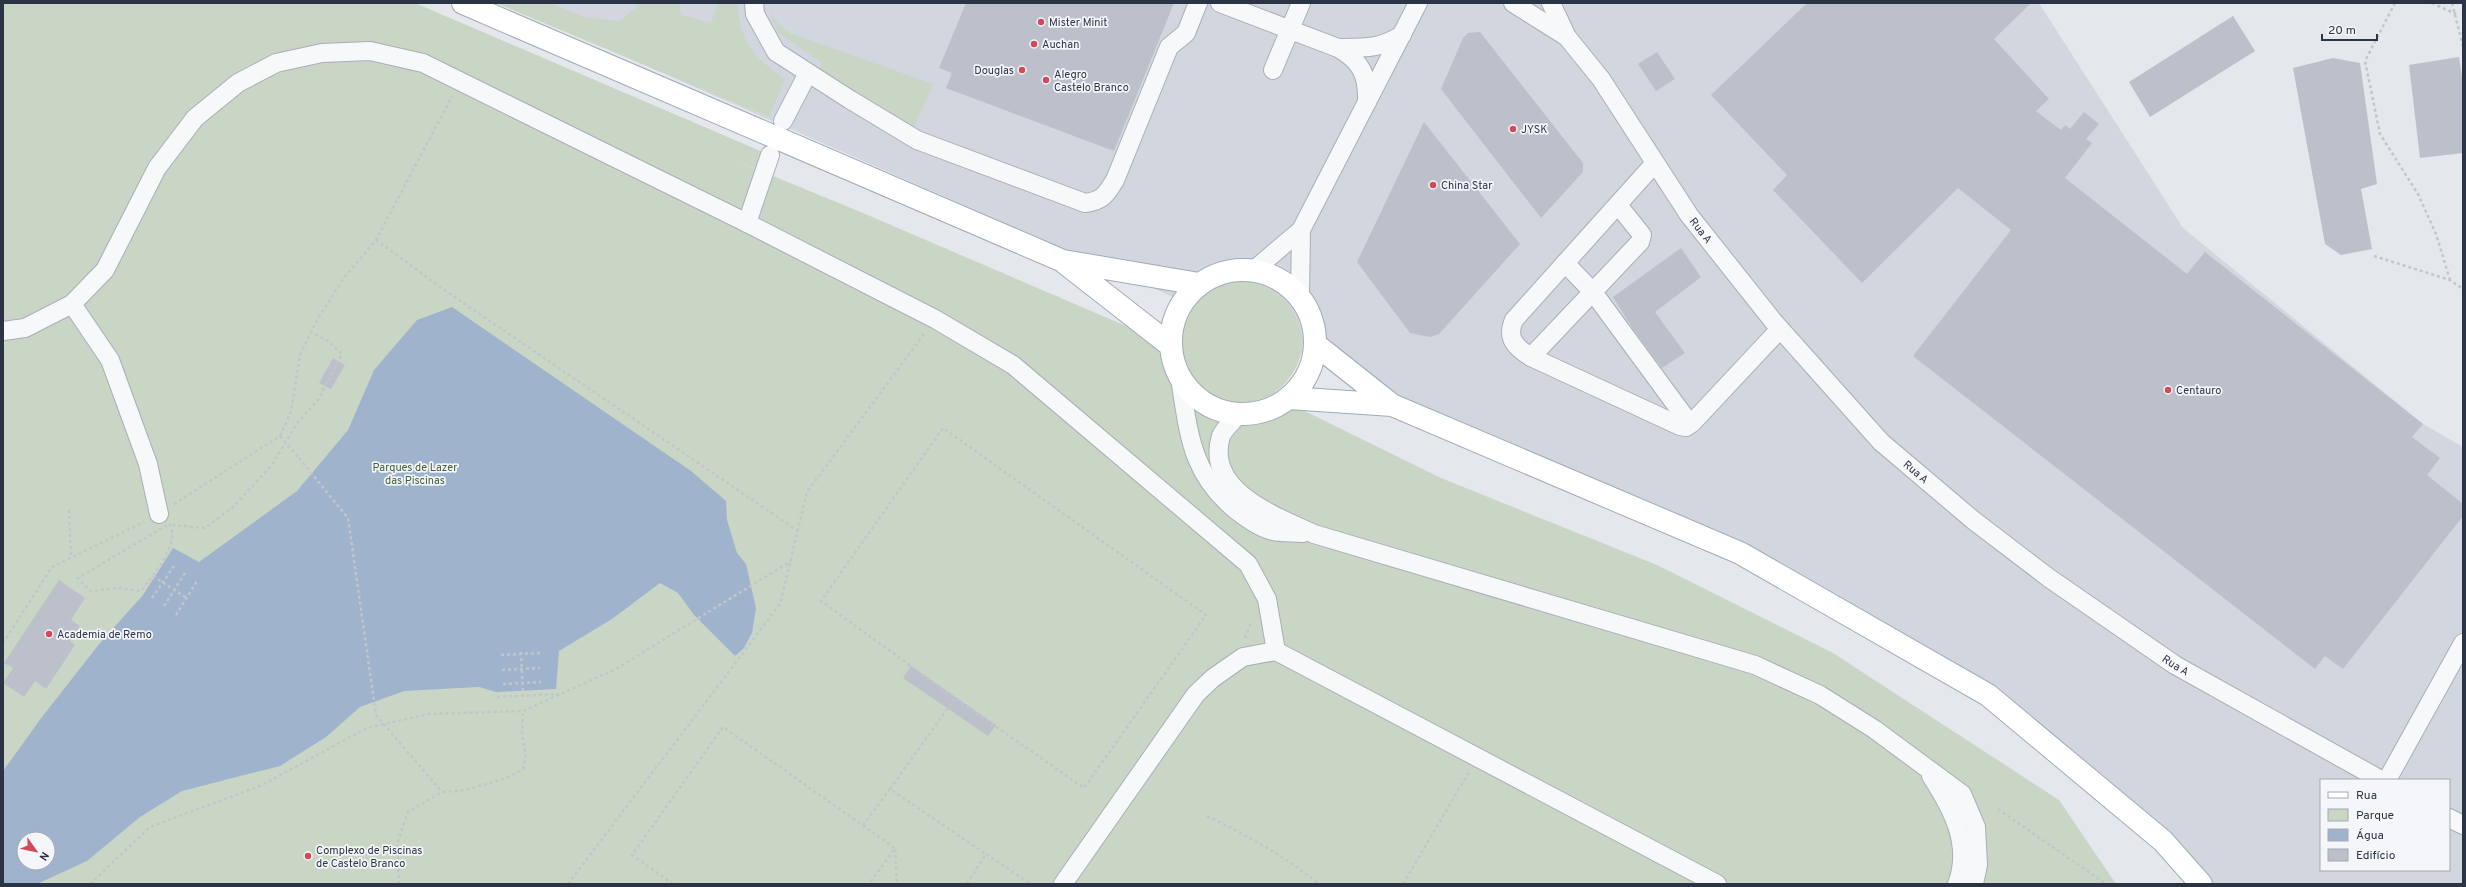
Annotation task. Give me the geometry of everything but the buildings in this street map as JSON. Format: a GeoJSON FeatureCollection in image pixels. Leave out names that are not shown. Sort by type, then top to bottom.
{"type":"FeatureCollection","features":[{"type":"Feature","properties":{"kind":"main road"},"geometry":{"type":"LineString","coordinates":[[463,3],[1063,261],[1199,284]]}},
{"type":"Feature","properties":{"kind":"main road"},"geometry":{"type":"LineString","coordinates":[[1063,261],[1170,345]]}},
{"type":"Feature","properties":{"kind":"main road"},"geometry":{"type":"LineString","coordinates":[[1234,270],[1254,270],[1276,278],[1287,284],[1300,297],[1312,319],[1315,344],[1309,370],[1303,383],[1289,398],[1273,408],[1256,414],[1238,415],[1220,411],[1204,404],[1190,393],[1180,379],[1173,362],[1170,345],[1172,328],[1177,311],[1186,296],[1199,284],[1216,275],[1234,270]]}},
{"type":"Feature","properties":{"kind":"main road"},"geometry":{"type":"LineString","coordinates":[[1315,344],[1392,405],[1740,553],[1988,695],[2163,841],[2201,884]]}},
{"type":"Feature","properties":{"kind":"main road"},"geometry":{"type":"LineString","coordinates":[[1289,398],[1392,405]]}},
{"type":"Feature","properties":{"kind":"street"},"geometry":{"type":"LineString","coordinates":[[754,3],[755,14],[776,52],[917,140],[1084,203],[1097,201],[1104,197],[1115,180],[1169,47],[1186,33],[1198,3]]}},
{"type":"Feature","properties":{"kind":"street"},"geometry":{"type":"LineString","coordinates":[[1220,3],[1338,48],[1353,56],[1362,69],[1367,86],[1367,102]]}},
{"type":"Feature","properties":{"kind":"street"},"geometry":{"type":"LineString","coordinates":[[1274,70],[1301,3]]}},
{"type":"Feature","properties":{"kind":"street"},"geometry":{"type":"LineString","coordinates":[[1254,270],[1301,230],[1418,3]]}},
{"type":"Feature","properties":{"kind":"street","name":"Rua A"},"geometry":{"type":"LineString","coordinates":[[1513,3],[1567,37]]}},
{"type":"Feature","properties":{"kind":"street","name":"Rua A"},"geometry":{"type":"LineString","coordinates":[[1551,3],[1567,37],[1601,79],[1689,216],[1780,329],[1880,442],[1985,530],[2049,578],[2175,665],[2379,779]]}},
{"type":"Feature","properties":{"kind":"street"},"geometry":{"type":"LineString","coordinates":[[1338,48],[1372,48],[1386,44],[1402,35]]}},
{"type":"Feature","properties":{"kind":"street"},"geometry":{"type":"LineString","coordinates":[[3,331],[25,328],[72,304],[105,270],[157,168],[195,118],[238,83],[276,63],[322,53],[370,51],[423,63],[747,223],[935,319],[1013,365],[1248,564],[1267,599],[1276,651]]}},
{"type":"Feature","properties":{"kind":"street"},"geometry":{"type":"LineString","coordinates":[[783,121],[808,73]]}},
{"type":"Feature","properties":{"kind":"street"},"geometry":{"type":"LineString","coordinates":[[747,223],[770,155]]}},
{"type":"Feature","properties":{"kind":"street"},"geometry":{"type":"LineString","coordinates":[[1655,163],[1514,320],[1510,329],[1510,337],[1515,345],[1531,357],[1680,426],[1690,424],[1780,329]]}},
{"type":"Feature","properties":{"kind":"street"},"geometry":{"type":"LineString","coordinates":[[1531,357],[1640,242],[1642,235],[1618,205]]}},
{"type":"Feature","properties":{"kind":"street"},"geometry":{"type":"LineString","coordinates":[[1300,297],[1301,230]]}},
{"type":"Feature","properties":{"kind":"street"},"geometry":{"type":"LineString","coordinates":[[1565,263],[1593,292],[1690,424]]}},
{"type":"Feature","properties":{"kind":"street"},"geometry":{"type":"LineString","coordinates":[[72,304],[110,360],[167,514]]}},
{"type":"Feature","properties":{"kind":"street"},"geometry":{"type":"LineString","coordinates":[[1180,379],[1191,442],[1200,468],[1220,497],[1245,518],[1272,531],[1314,534]]}},
{"type":"Feature","properties":{"kind":"street"},"geometry":{"type":"LineString","coordinates":[[1238,415],[1222,435],[1217,455],[1222,473],[1236,490],[1264,510],[1314,534],[1755,665],[1820,695],[1874,729],[1925,765],[1962,794],[1976,827],[1978,865],[1974,884]]}},
{"type":"Feature","properties":{"kind":"street"},"geometry":{"type":"LineString","coordinates":[[2388,779],[2463,643]]}},
{"type":"Feature","properties":{"kind":"street"},"geometry":{"type":"LineString","coordinates":[[1063,884],[1196,694],[1213,678],[1244,657],[1276,651],[1479,756],[1717,884]]}},
{"type":"Feature","properties":{"kind":"street"},"geometry":{"type":"LineString","coordinates":[[1925,765],[1949,803],[1962,838],[1962,871],[1957,884]]}},
{"type":"Feature","properties":{"kind":"street"},"geometry":{"type":"LineString","coordinates":[[2450,819],[2463,826]]}},
{"type":"Feature","properties":{"kind":"path"},"geometry":{"type":"LineString","coordinates":[[2395,3],[2365,61],[2380,134],[2418,194],[2436,234],[2450,280]]}},
{"type":"Feature","properties":{"kind":"path"},"geometry":{"type":"LineString","coordinates":[[2432,3],[2457,14]]}},
{"type":"Feature","properties":{"kind":"path"},"geometry":{"type":"LineString","coordinates":[[2452,3],[2457,14],[2463,46]]}},
{"type":"Feature","properties":{"kind":"path"},"geometry":{"type":"LineString","coordinates":[[172,498],[167,514],[172,528],[172,543],[153,576],[141,591],[117,588],[90,591],[78,578],[167,514],[280,436],[291,412],[300,355],[311,332],[343,279],[376,240],[460,81]]}},
{"type":"Feature","properties":{"kind":"path"},"geometry":{"type":"LineString","coordinates":[[376,240],[462,303],[798,531]]}},
{"type":"Feature","properties":{"kind":"path"},"geometry":{"type":"LineString","coordinates":[[2374,256],[2450,280],[2463,289]]}},
{"type":"Feature","properties":{"kind":"path"},"geometry":{"type":"LineString","coordinates":[[568,884],[780,604],[807,492],[935,319]]}},
{"type":"Feature","properties":{"kind":"path"},"geometry":{"type":"LineString","coordinates":[[167,514],[183,528],[205,528],[232,508],[271,466],[284,442],[298,422],[318,400],[342,354],[328,340],[311,332]]}},
{"type":"Feature","properties":{"kind":"path"},"geometry":{"type":"LineString","coordinates":[[943,428],[1206,615],[1084,788],[955,698],[821,601],[943,428]]}},
{"type":"Feature","properties":{"kind":"path"},"geometry":{"type":"LineString","coordinates":[[280,436],[348,518],[376,715],[442,792]]}},
{"type":"Feature","properties":{"kind":"path"},"geometry":{"type":"LineString","coordinates":[[69,510],[71,557]]}},
{"type":"Feature","properties":{"kind":"path"},"geometry":{"type":"LineString","coordinates":[[3,643],[52,567],[167,514]]}},
{"type":"Feature","properties":{"kind":"path"},"geometry":{"type":"LineString","coordinates":[[90,884],[150,828],[262,785],[367,728],[428,714],[523,711],[616,669],[791,562]]}},
{"type":"Feature","properties":{"kind":"path"},"geometry":{"type":"LineString","coordinates":[[152,598],[174,566]]}},
{"type":"Feature","properties":{"kind":"path"},"geometry":{"type":"LineString","coordinates":[[164,606],[185,573]]}},
{"type":"Feature","properties":{"kind":"path"},"geometry":{"type":"LineString","coordinates":[[153,576],[187,598]]}},
{"type":"Feature","properties":{"kind":"path"},"geometry":{"type":"LineString","coordinates":[[176,614],[197,581]]}},
{"type":"Feature","properties":{"kind":"path"},"geometry":{"type":"LineString","coordinates":[[1244,640],[1253,619]]}},
{"type":"Feature","properties":{"kind":"path"},"geometry":{"type":"LineString","coordinates":[[521,652],[523,695]]}},
{"type":"Feature","properties":{"kind":"path"},"geometry":{"type":"LineString","coordinates":[[502,655],[540,653]]}},
{"type":"Feature","properties":{"kind":"path"},"geometry":{"type":"LineString","coordinates":[[502,670],[540,668]]}},
{"type":"Feature","properties":{"kind":"path"},"geometry":{"type":"LineString","coordinates":[[503,684],[541,682]]}},
{"type":"Feature","properties":{"kind":"path"},"geometry":{"type":"LineString","coordinates":[[497,697],[561,693]]}},
{"type":"Feature","properties":{"kind":"path"},"geometry":{"type":"LineString","coordinates":[[863,825],[955,698]]}},
{"type":"Feature","properties":{"kind":"path"},"geometry":{"type":"LineString","coordinates":[[399,884],[397,844],[408,812],[442,792],[490,783],[511,776],[523,769],[526,754],[522,736],[523,711]]}},
{"type":"Feature","properties":{"kind":"path"},"geometry":{"type":"LineString","coordinates":[[674,884],[632,855],[723,727],[895,848]]}},
{"type":"Feature","properties":{"kind":"path"},"geometry":{"type":"LineString","coordinates":[[1403,884],[1479,756]]}},
{"type":"Feature","properties":{"kind":"path"},"geometry":{"type":"LineString","coordinates":[[890,789],[1031,884]]}},
{"type":"Feature","properties":{"kind":"path"},"geometry":{"type":"LineString","coordinates":[[1998,808],[2106,884]]}},
{"type":"Feature","properties":{"kind":"path"},"geometry":{"type":"LineString","coordinates":[[1207,816],[1245,834],[1296,866],[1318,884]]}},
{"type":"Feature","properties":{"kind":"path"},"geometry":{"type":"LineString","coordinates":[[869,884],[895,848]]}},
{"type":"Feature","properties":{"kind":"path"},"geometry":{"type":"LineString","coordinates":[[895,848],[897,884]]}},
{"type":"Feature","properties":{"kind":"path"},"geometry":{"type":"LineString","coordinates":[[967,884],[986,854]]}},
{"type":"Feature","properties":{"kind":"shaded area"},"geometry":{"type":"Polygon","coordinates":[[[503,3],[2039,3],[2183,228],[2423,424],[2463,447],[2463,884],[2213,884],[2170,838],[1992,693],[1707,531],[503,3]]]}},
{"type":"Feature","properties":{"kind":"green space","name":"Parques de Lazer das Piscinas"},"geometry":{"type":"Polygon","coordinates":[[[3,3],[415,3],[770,155],[764,172],[724,156],[863,213],[1182,350],[1182,337],[1185,324],[1194,305],[1199,300],[1223,284],[1247,281],[1269,288],[1287,303],[1299,324],[1302,348],[1293,372],[1272,395],[1441,478],[1657,565],[1833,653],[2059,800],[2116,884],[3,884],[3,3]]]}},
{"type":"Feature","properties":{"kind":"green space"},"geometry":{"type":"Polygon","coordinates":[[[496,3],[550,3],[584,17],[619,21],[636,8],[636,3],[679,3],[681,15],[711,23],[718,3],[739,3],[738,10],[740,22],[746,41],[762,61],[785,79],[769,117],[496,3]]]}},
{"type":"Feature","properties":{"kind":"green space"},"geometry":{"type":"Polygon","coordinates":[[[770,12],[779,24],[790,33],[933,84],[913,129],[819,70],[822,63],[777,32],[770,12]]]}},
{"type":"Feature","properties":{"kind":"water"},"geometry":{"type":"Polygon","coordinates":[[[452,307],[691,471],[726,501],[727,520],[737,553],[746,564],[756,608],[752,633],[744,648],[735,656],[694,615],[678,593],[660,583],[612,619],[559,651],[556,689],[496,692],[479,687],[404,691],[360,707],[326,737],[280,766],[182,791],[140,817],[87,861],[37,884],[3,884],[3,771],[42,717],[100,643],[143,595],[173,548],[199,562],[297,491],[348,430],[374,370],[417,320],[452,307]]]}},
{"type":"Feature","properties":{"kind":"place","name":"Mister Minit"},"geometry":{"type":"Point","coordinates":[1041,22]}},
{"type":"Feature","properties":{"kind":"place","name":"Auchan"},"geometry":{"type":"Point","coordinates":[1034,44]}},
{"type":"Feature","properties":{"kind":"place","name":"Douglas"},"geometry":{"type":"Point","coordinates":[1022,70]}},
{"type":"Feature","properties":{"kind":"place","name":"Alegro Castelo Branco"},"geometry":{"type":"Point","coordinates":[1046,80]}},
{"type":"Feature","properties":{"kind":"place","name":"JYSK"},"geometry":{"type":"Point","coordinates":[1513,129]}},
{"type":"Feature","properties":{"kind":"place","name":"China Star"},"geometry":{"type":"Point","coordinates":[1433,185]}},
{"type":"Feature","properties":{"kind":"place","name":"Centauro"},"geometry":{"type":"Point","coordinates":[2168,390]}},
{"type":"Feature","properties":{"kind":"place","name":"Academia de Remo"},"geometry":{"type":"Point","coordinates":[49,634]}},
{"type":"Feature","properties":{"kind":"place","name":"Complexo de Piscinas de Castelo Branco"},"geometry":{"type":"Point","coordinates":[308,856]}}]}
